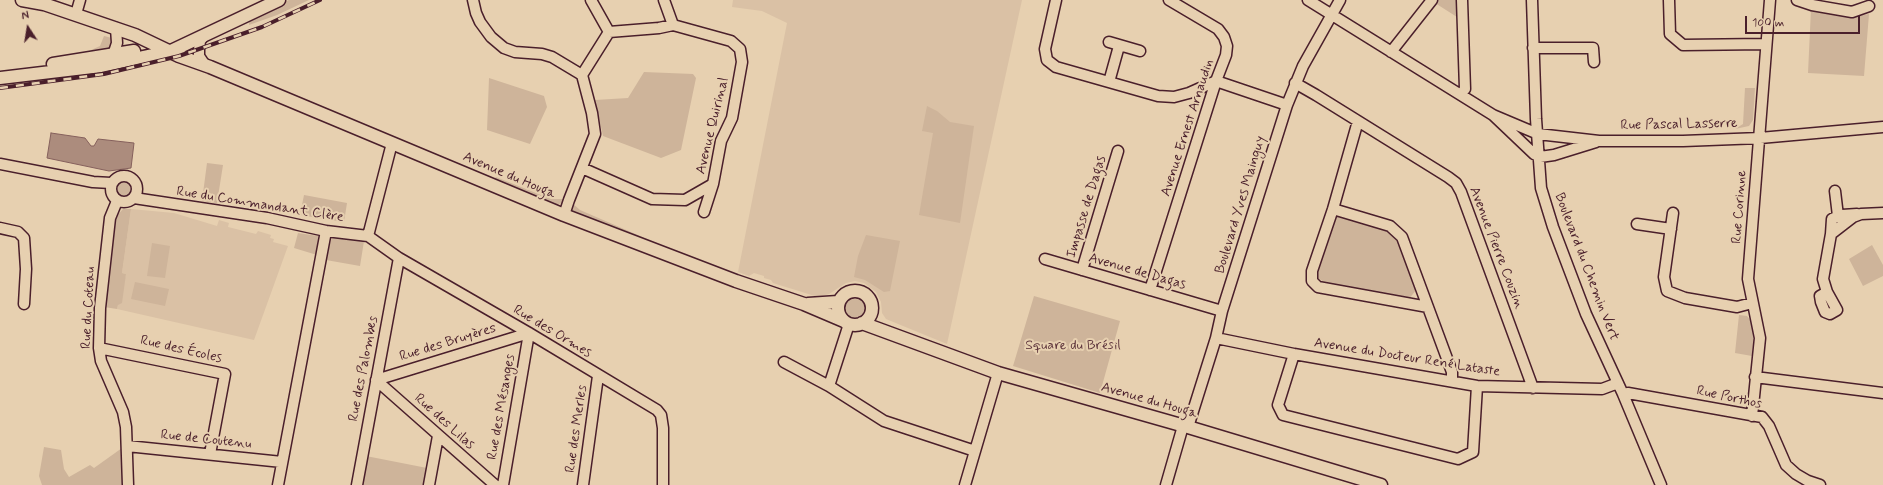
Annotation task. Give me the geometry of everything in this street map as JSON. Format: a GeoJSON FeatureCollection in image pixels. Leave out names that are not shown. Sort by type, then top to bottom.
{"type":"FeatureCollection","features":[{"type":"Feature","properties":{"kind":"main road","name":"Avenue du Houga"},"geometry":{"type":"LineString","coordinates":[[22,0],[44,4],[116,28],[179,56],[205,65],[564,215],[736,281],[804,304],[846,323]]}},
{"type":"Feature","properties":{"kind":"main road"},"geometry":{"type":"LineString","coordinates":[[0,71],[166,49],[263,0]]}},
{"type":"Feature","properties":{"kind":"main road"},"geometry":{"type":"LineString","coordinates":[[0,78],[101,66],[166,49],[204,36],[280,0]]}},
{"type":"Feature","properties":{"kind":"main road"},"geometry":{"type":"LineString","coordinates":[[851,291],[862,292],[870,299],[872,304],[866,319],[846,323],[838,314],[838,302],[845,293],[851,291]]}},
{"type":"Feature","properties":{"kind":"main road","name":"Avenue du Houga"},"geometry":{"type":"LineString","coordinates":[[804,304],[838,302]]}},
{"type":"Feature","properties":{"kind":"main road","name":"Avenue du Houga"},"geometry":{"type":"LineString","coordinates":[[866,319],[911,340],[998,373],[1185,426],[1350,481],[1381,485]]}},
{"type":"Feature","properties":{"kind":"street"},"geometry":{"type":"LineString","coordinates":[[76,14],[80,0]]}},
{"type":"Feature","properties":{"kind":"street"},"geometry":{"type":"LineString","coordinates":[[473,0],[480,22],[491,37],[504,48],[515,52],[542,54],[552,57],[582,75],[592,113],[595,134],[564,215]]}},
{"type":"Feature","properties":{"kind":"street"},"geometry":{"type":"LineString","coordinates":[[582,75],[609,32],[591,0]]}},
{"type":"Feature","properties":{"kind":"street"},"geometry":{"type":"LineString","coordinates":[[664,0],[673,26]]}},
{"type":"Feature","properties":{"kind":"street"},"geometry":{"type":"LineString","coordinates":[[1056,0],[1045,50],[1047,60],[1056,67],[1158,96],[1174,97],[1189,93],[1216,81],[1287,105]]}},
{"type":"Feature","properties":{"kind":"street","name":"Avenue Ernest Arnaudin"},"geometry":{"type":"LineString","coordinates":[[1150,290],[1216,81],[1226,55],[1227,46],[1224,37],[1218,29],[1170,0]]}},
{"type":"Feature","properties":{"kind":"street"},"geometry":{"type":"LineString","coordinates":[[1308,0],[1493,115],[1538,138]]}},
{"type":"Feature","properties":{"kind":"street","name":"Boulevard Yves Mainguy"},"geometry":{"type":"LineString","coordinates":[[1166,485],[1216,338],[1222,311],[1287,105],[1303,66],[1340,0]]}},
{"type":"Feature","properties":{"kind":"street"},"geometry":{"type":"LineString","coordinates":[[1391,52],[1432,0]]}},
{"type":"Feature","properties":{"kind":"street"},"geometry":{"type":"LineString","coordinates":[[1461,94],[1464,89],[1462,0]]}},
{"type":"Feature","properties":{"kind":"street","name":"Boulevard du Chemin Vert"},"geometry":{"type":"LineString","coordinates":[[1532,0],[1541,188],[1553,227],[1586,314],[1623,394],[1661,485]]}},
{"type":"Feature","properties":{"kind":"street"},"geometry":{"type":"LineString","coordinates":[[1669,0],[1670,34],[1683,44],[1765,44]]}},
{"type":"Feature","properties":{"kind":"street","name":"Rue Corinne"},"geometry":{"type":"LineString","coordinates":[[1752,416],[1760,338],[1748,279],[1760,138],[1765,44],[1770,0]]}},
{"type":"Feature","properties":{"kind":"street"},"geometry":{"type":"LineString","coordinates":[[1797,0],[1841,5],[1852,12],[1870,6]]}},
{"type":"Feature","properties":{"kind":"street","name":"Avenue Quirinal"},"geometry":{"type":"LineString","coordinates":[[582,168],[652,199],[685,200],[713,184],[721,141],[732,118],[742,62],[740,49],[731,41],[673,26],[609,32]]}},
{"type":"Feature","properties":{"kind":"street"},"geometry":{"type":"LineString","coordinates":[[113,55],[117,43],[116,28]]}},
{"type":"Feature","properties":{"kind":"street"},"geometry":{"type":"LineString","coordinates":[[204,36],[200,41],[198,50],[199,56],[205,65]]}},
{"type":"Feature","properties":{"kind":"street"},"geometry":{"type":"LineString","coordinates":[[1108,82],[1114,44],[1140,51]]}},
{"type":"Feature","properties":{"kind":"street"},"geometry":{"type":"LineString","coordinates":[[1534,48],[1593,48],[1594,62]]}},
{"type":"Feature","properties":{"kind":"street","name":"Avenue Pierre Couzin"},"geometry":{"type":"LineString","coordinates":[[1295,83],[1456,183],[1461,192],[1533,388]]}},
{"type":"Feature","properties":{"kind":"street"},"geometry":{"type":"LineString","coordinates":[[1493,115],[1534,154],[1540,157]]}},
{"type":"Feature","properties":{"kind":"street"},"geometry":{"type":"LineString","coordinates":[[1358,122],[1333,208],[1312,271],[1312,282],[1318,287],[1428,307]]}},
{"type":"Feature","properties":{"kind":"street","name":"Rue Pascal Lasserre"},"geometry":{"type":"LineString","coordinates":[[1519,140],[1538,138],[1600,141],[1683,141],[1760,138],[1883,127]]}},
{"type":"Feature","properties":{"kind":"street","name":"Rue Pascal Lasserre"},"geometry":{"type":"LineString","coordinates":[[1540,157],[1554,155],[1600,141]]}},
{"type":"Feature","properties":{"kind":"street"},"geometry":{"type":"LineString","coordinates":[[368,236],[392,143]]}},
{"type":"Feature","properties":{"kind":"street","name":"Impasse de Dagas"},"geometry":{"type":"LineString","coordinates":[[1082,270],[1118,151]]}},
{"type":"Feature","properties":{"kind":"street"},"geometry":{"type":"LineString","coordinates":[[0,164],[93,182],[113,192],[126,203],[134,198],[137,187]]}},
{"type":"Feature","properties":{"kind":"street"},"geometry":{"type":"LineString","coordinates":[[113,192],[114,180],[123,176],[132,179],[148,200]]}},
{"type":"Feature","properties":{"kind":"street"},"geometry":{"type":"LineString","coordinates":[[704,212],[713,184]]}},
{"type":"Feature","properties":{"kind":"street"},"geometry":{"type":"LineString","coordinates":[[1835,191],[1838,216]]}},
{"type":"Feature","properties":{"kind":"street","name":"Rue du Coteau"},"geometry":{"type":"LineString","coordinates":[[113,192],[100,308],[99,348],[101,361],[122,412],[126,427],[128,485]]}},
{"type":"Feature","properties":{"kind":"street","name":"Rue du Commandant Clère"},"geometry":{"type":"LineString","coordinates":[[134,198],[267,218],[326,230],[368,236]]}},
{"type":"Feature","properties":{"kind":"street"},"geometry":{"type":"LineString","coordinates":[[1333,208],[1390,226],[1402,237],[1452,372],[1452,381]]}},
{"type":"Feature","properties":{"kind":"street"},"geometry":{"type":"LineString","coordinates":[[1673,213],[1664,277],[1666,291],[1685,298],[1737,307],[1752,303]]}},
{"type":"Feature","properties":{"kind":"street"},"geometry":{"type":"LineString","coordinates":[[1827,292],[1823,279],[1831,234],[1832,219],[1838,216],[1883,213]]}},
{"type":"Feature","properties":{"kind":"street"},"geometry":{"type":"LineString","coordinates":[[1831,234],[1853,217],[1861,214]]}},
{"type":"Feature","properties":{"kind":"street"},"geometry":{"type":"LineString","coordinates":[[1637,224],[1671,230]]}},
{"type":"Feature","properties":{"kind":"street"},"geometry":{"type":"LineString","coordinates":[[0,228],[18,232],[24,238],[26,269],[24,304]]}},
{"type":"Feature","properties":{"kind":"street"},"geometry":{"type":"LineString","coordinates":[[278,485],[326,230]]}},
{"type":"Feature","properties":{"kind":"street","name":"Rue des Ormes"},"geometry":{"type":"LineString","coordinates":[[368,236],[399,258],[529,333],[598,376],[657,410],[661,415],[663,428],[663,485]]}},
{"type":"Feature","properties":{"kind":"street","name":"Rue des Palombes"},"geometry":{"type":"LineString","coordinates":[[357,485],[399,258]]}},
{"type":"Feature","properties":{"kind":"street","name":"Avenue de Dagas"},"geometry":{"type":"LineString","coordinates":[[1045,259],[1222,311]]}},
{"type":"Feature","properties":{"kind":"street"},"geometry":{"type":"LineString","coordinates":[[829,386],[846,323]]}},
{"type":"Feature","properties":{"kind":"street","name":"Rue des Bruyères"},"geometry":{"type":"LineString","coordinates":[[376,380],[529,333]]}},
{"type":"Feature","properties":{"kind":"street","name":"Rue des Mésanges"},"geometry":{"type":"LineString","coordinates":[[503,485],[529,333]]}},
{"type":"Feature","properties":{"kind":"street","name":"Avenue du Docteur René Lataste"},"geometry":{"type":"LineString","coordinates":[[1216,338],[1294,354],[1477,386],[1602,389],[1618,383]]}},
{"type":"Feature","properties":{"kind":"street","name":"Rue des Écoles"},"geometry":{"type":"LineString","coordinates":[[99,348],[225,374],[210,454]]}},
{"type":"Feature","properties":{"kind":"street"},"geometry":{"type":"LineString","coordinates":[[1294,354],[1278,405],[1283,415],[1458,459],[1473,452],[1477,386]]}},
{"type":"Feature","properties":{"kind":"street"},"geometry":{"type":"LineString","coordinates":[[784,362],[829,386],[884,421],[975,451]]}},
{"type":"Feature","properties":{"kind":"street"},"geometry":{"type":"LineString","coordinates":[[965,485],[998,373]]}},
{"type":"Feature","properties":{"kind":"street","name":"Rue des Merles"},"geometry":{"type":"LineString","coordinates":[[583,485],[598,376]]}},
{"type":"Feature","properties":{"kind":"street"},"geometry":{"type":"LineString","coordinates":[[1755,377],[1883,393]]}},
{"type":"Feature","properties":{"kind":"street","name":"Rue des Lilas"},"geometry":{"type":"LineString","coordinates":[[376,380],[494,485]]}},
{"type":"Feature","properties":{"kind":"street","name":"Rue Porthos"},"geometry":{"type":"LineString","coordinates":[[1623,394],[1628,393],[1762,417],[1769,426],[1786,465],[1796,474],[1820,485]]}},
{"type":"Feature","properties":{"kind":"street"},"geometry":{"type":"LineString","coordinates":[[429,485],[438,436]]}},
{"type":"Feature","properties":{"kind":"street","name":"Rue de Coutenu"},"geometry":{"type":"LineString","coordinates":[[127,446],[282,462]]}},
{"type":"Feature","properties":{"kind":"shaded area"},"geometry":{"type":"Polygon","coordinates":[[[733,0],[1022,0],[947,344],[886,319],[882,313],[881,302],[876,292],[864,283],[855,281],[846,283],[829,294],[818,297],[773,283],[771,280],[764,278],[764,276],[754,273],[749,276],[738,272],[787,23],[762,11],[732,7],[733,0]]]}},
{"type":"Feature","properties":{"kind":"shaded area"},"geometry":{"type":"Polygon","coordinates":[[[51,133],[85,138],[91,146],[94,146],[98,139],[134,143],[131,168],[109,171],[47,158],[51,133]]]}},
{"type":"Feature","properties":{"kind":"shaded area"},"geometry":{"type":"Polygon","coordinates":[[[131,209],[174,213],[217,226],[219,220],[229,223],[228,227],[256,234],[258,231],[271,235],[270,238],[274,239],[273,242],[288,246],[254,340],[117,309],[126,274],[122,273],[131,209]]]}},
{"type":"Feature","properties":{"kind":"green space"},"geometry":{"type":"Polygon","coordinates":[[[289,0],[309,0],[277,15],[249,25],[249,19],[289,0]]]}},
{"type":"Feature","properties":{"kind":"green space"},"geometry":{"type":"Polygon","coordinates":[[[1437,0],[1459,0],[1459,13],[1457,17],[1435,3],[1437,0]]]}},
{"type":"Feature","properties":{"kind":"green space"},"geometry":{"type":"Polygon","coordinates":[[[1811,9],[1849,17],[1869,14],[1864,76],[1808,73],[1811,9]]]}},
{"type":"Feature","properties":{"kind":"green space"},"geometry":{"type":"Polygon","coordinates":[[[104,36],[112,38],[111,48],[108,51],[87,54],[89,51],[100,46],[104,36]]]}},
{"type":"Feature","properties":{"kind":"green space"},"geometry":{"type":"Polygon","coordinates":[[[644,72],[693,74],[696,78],[681,150],[661,158],[603,136],[595,100],[628,98],[644,72]]]}},
{"type":"Feature","properties":{"kind":"green space"},"geometry":{"type":"Polygon","coordinates":[[[489,78],[544,96],[547,107],[530,144],[487,130],[489,78]]]}},
{"type":"Feature","properties":{"kind":"green space"},"geometry":{"type":"Polygon","coordinates":[[[1745,88],[1755,88],[1753,120],[1749,126],[1735,129],[1743,124],[1745,88]]]}},
{"type":"Feature","properties":{"kind":"green space"},"geometry":{"type":"Polygon","coordinates":[[[927,106],[937,111],[950,122],[974,126],[960,223],[919,215],[933,133],[922,131],[927,106]]]}},
{"type":"Feature","properties":{"kind":"green space"},"geometry":{"type":"Polygon","coordinates":[[[207,163],[223,165],[217,203],[202,201],[207,163]]]}},
{"type":"Feature","properties":{"kind":"green space"},"geometry":{"type":"Polygon","coordinates":[[[496,177],[551,199],[564,199],[562,203],[556,205],[494,179],[496,177]]]}},
{"type":"Feature","properties":{"kind":"green space"},"geometry":{"type":"Polygon","coordinates":[[[124,180],[130,183],[133,189],[130,195],[124,198],[118,195],[115,189],[118,183],[124,180]]]}},
{"type":"Feature","properties":{"kind":"green space"},"geometry":{"type":"Polygon","coordinates":[[[304,195],[347,203],[344,222],[300,215],[304,195]]]}},
{"type":"Feature","properties":{"kind":"green space"},"geometry":{"type":"Polygon","coordinates":[[[571,202],[580,210],[654,242],[656,246],[573,211],[570,206],[571,202]]]}},
{"type":"Feature","properties":{"kind":"green space"},"geometry":{"type":"Polygon","coordinates":[[[123,209],[131,209],[122,273],[126,274],[122,303],[118,305],[117,309],[104,307],[113,220],[123,209]]]}},
{"type":"Feature","properties":{"kind":"green space"},"geometry":{"type":"Polygon","coordinates":[[[1341,215],[1382,227],[1389,231],[1397,239],[1416,290],[1409,299],[1325,283],[1318,278],[1317,272],[1333,219],[1341,215]]]}},
{"type":"Feature","properties":{"kind":"green space"},"geometry":{"type":"Polygon","coordinates":[[[298,233],[318,236],[317,255],[294,248],[298,233]]]}},
{"type":"Feature","properties":{"kind":"green space"},"geometry":{"type":"Polygon","coordinates":[[[866,235],[900,241],[890,291],[884,292],[865,280],[854,277],[858,256],[866,235]]]}},
{"type":"Feature","properties":{"kind":"green space"},"geometry":{"type":"Polygon","coordinates":[[[332,236],[364,241],[360,266],[326,260],[332,236]]]}},
{"type":"Feature","properties":{"kind":"green space"},"geometry":{"type":"Polygon","coordinates":[[[152,243],[170,246],[165,278],[147,276],[152,243]]]}},
{"type":"Feature","properties":{"kind":"green space"},"geometry":{"type":"Polygon","coordinates":[[[1872,245],[1883,265],[1883,276],[1863,286],[1849,259],[1872,245]]]}},
{"type":"Feature","properties":{"kind":"green space"},"geometry":{"type":"Polygon","coordinates":[[[135,282],[169,289],[165,306],[131,299],[135,282]]]}},
{"type":"Feature","properties":{"kind":"green space"},"geometry":{"type":"Polygon","coordinates":[[[854,296],[863,300],[867,309],[863,318],[854,322],[845,318],[841,309],[845,300],[854,296]]]}},
{"type":"Feature","properties":{"kind":"green space","name":"Square du Brésil"},"geometry":{"type":"Polygon","coordinates":[[[1034,296],[1120,321],[1100,393],[1013,366],[1034,296]]]}},
{"type":"Feature","properties":{"kind":"green space"},"geometry":{"type":"Polygon","coordinates":[[[1739,315],[1747,316],[1752,322],[1754,332],[1752,356],[1735,353],[1739,315]]]}},
{"type":"Feature","properties":{"kind":"green space"},"geometry":{"type":"Polygon","coordinates":[[[44,447],[61,450],[64,469],[69,477],[90,465],[94,468],[122,448],[122,485],[42,485],[39,476],[44,447]]]}},
{"type":"Feature","properties":{"kind":"green space"},"geometry":{"type":"Polygon","coordinates":[[[366,456],[427,468],[424,485],[361,485],[366,456]]]}},
{"type":"Feature","properties":{"kind":"railway"},"geometry":{"type":"LineString","coordinates":[[0,88],[104,74],[179,56],[262,27],[320,0]]}}]}
